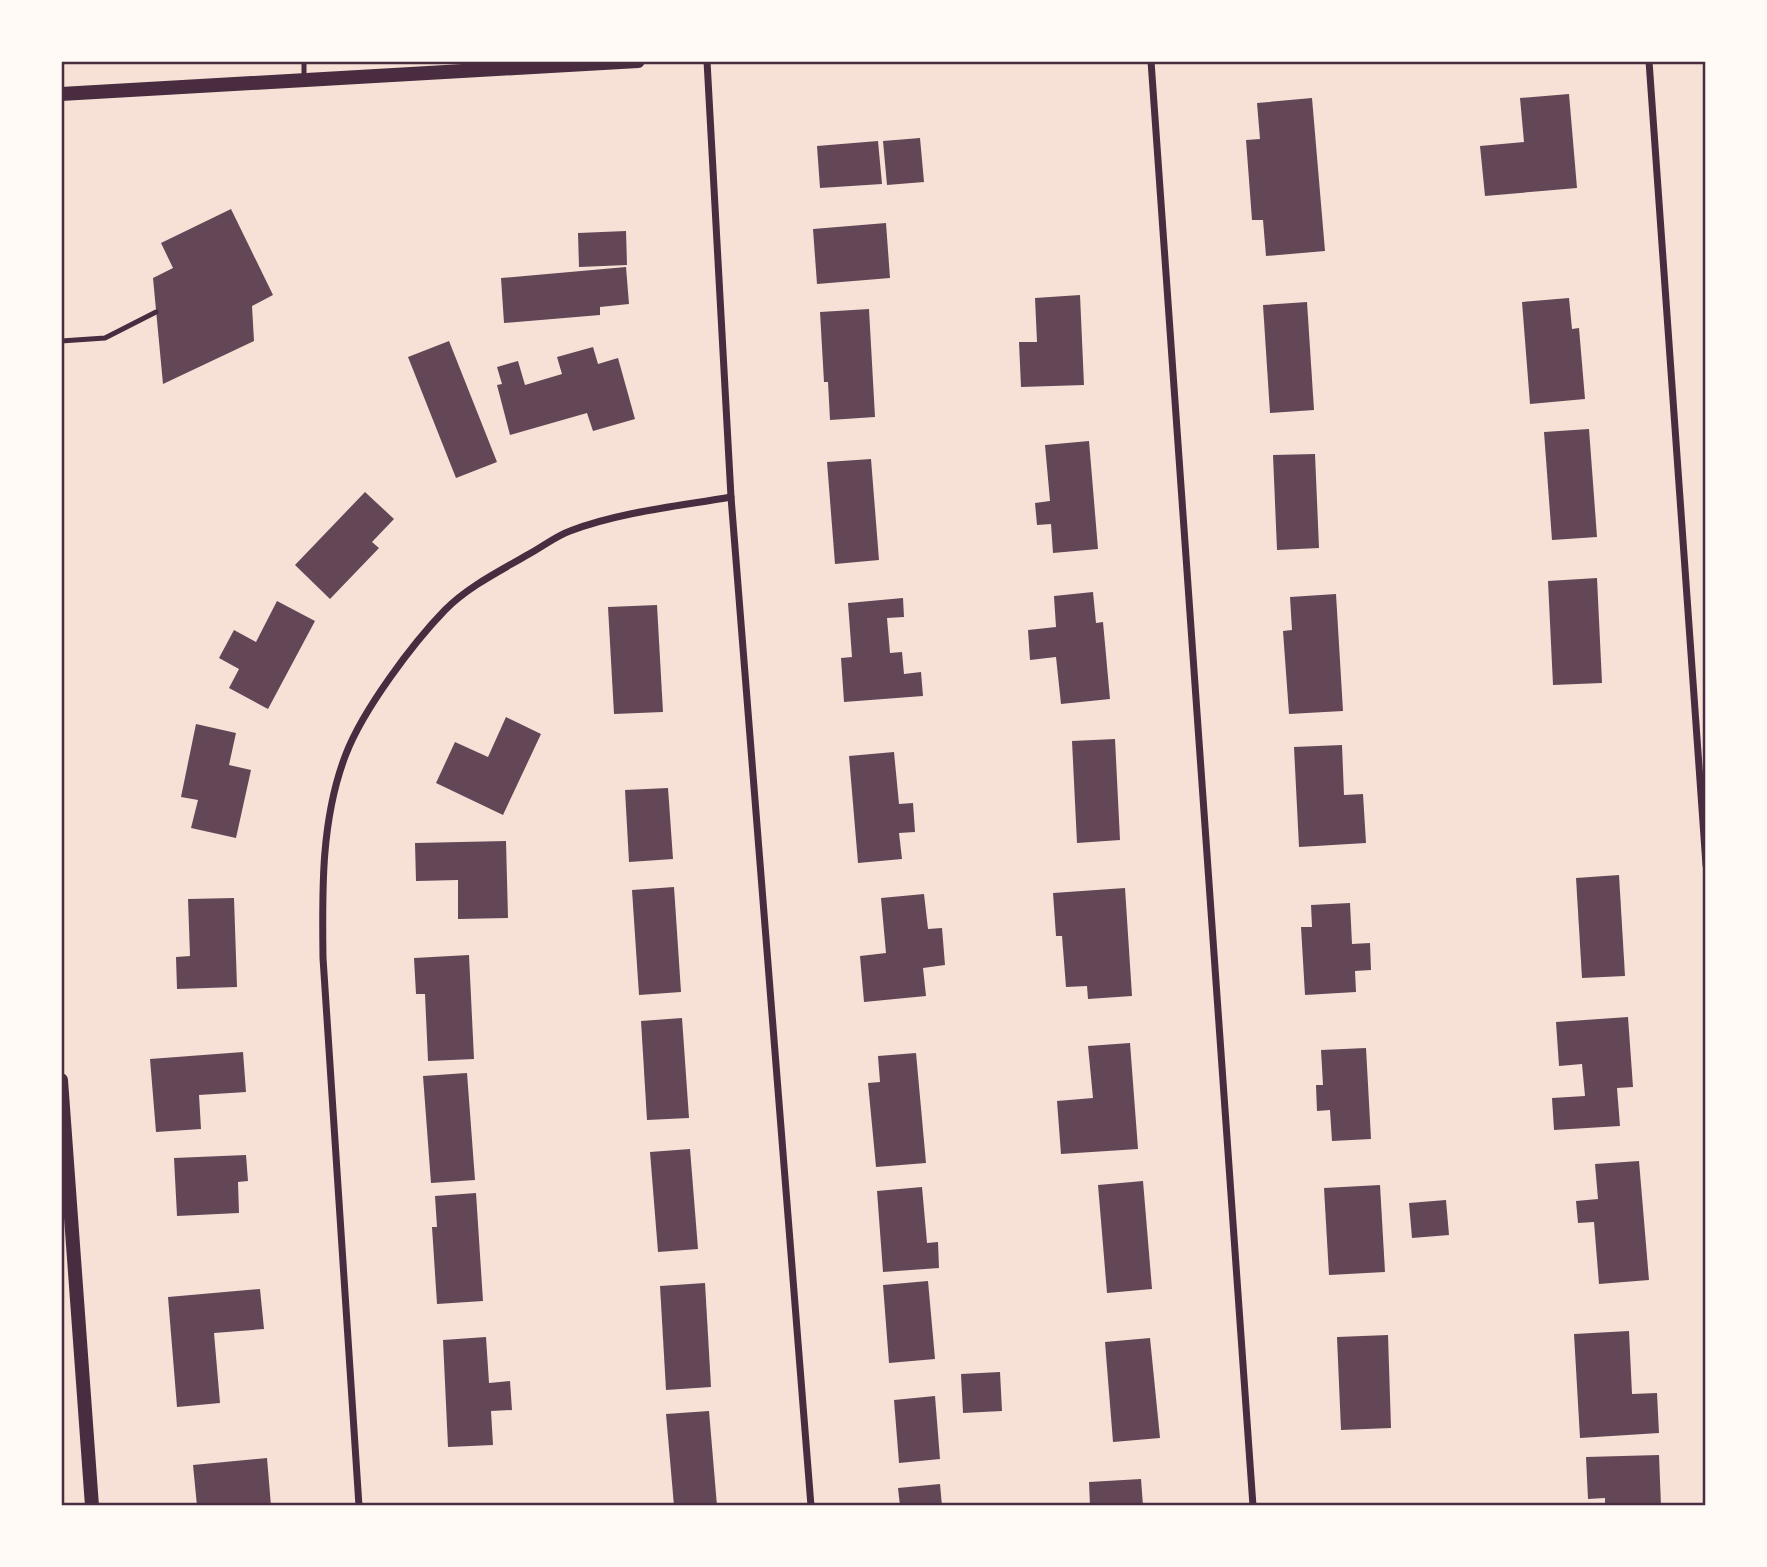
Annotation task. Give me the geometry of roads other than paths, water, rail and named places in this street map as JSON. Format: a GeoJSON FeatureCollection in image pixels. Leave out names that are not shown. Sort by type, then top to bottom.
{"type":"FeatureCollection","features":[{"type":"Feature","properties":{"kind":"main road"},"geometry":{"type":"LineString","coordinates":[[61,94],[304,79],[403,68],[638,61]]}},
{"type":"Feature","properties":{"kind":"main road"},"geometry":{"type":"LineString","coordinates":[[61,1080],[92,1506]]}},
{"type":"Feature","properties":{"kind":"street"},"geometry":{"type":"LineString","coordinates":[[707,61],[731,497],[811,1506]]}},
{"type":"Feature","properties":{"kind":"street"},"geometry":{"type":"LineString","coordinates":[[1151,61],[1253,1506]]}},
{"type":"Feature","properties":{"kind":"street"},"geometry":{"type":"LineString","coordinates":[[1649,61],[1706,865]]}},
{"type":"Feature","properties":{"kind":"street"},"geometry":{"type":"LineString","coordinates":[[359,1506],[323,958],[322,874],[331,809],[346,754],[372,704],[410,652],[446,610],[482,581],[569,531],[619,518],[731,497]]}},
{"type":"Feature","properties":{"kind":"lane"},"geometry":{"type":"LineString","coordinates":[[304,61],[304,79]]}},
{"type":"Feature","properties":{"kind":"lane"},"geometry":{"type":"LineString","coordinates":[[61,341],[105,338],[156,312]]}}]}
